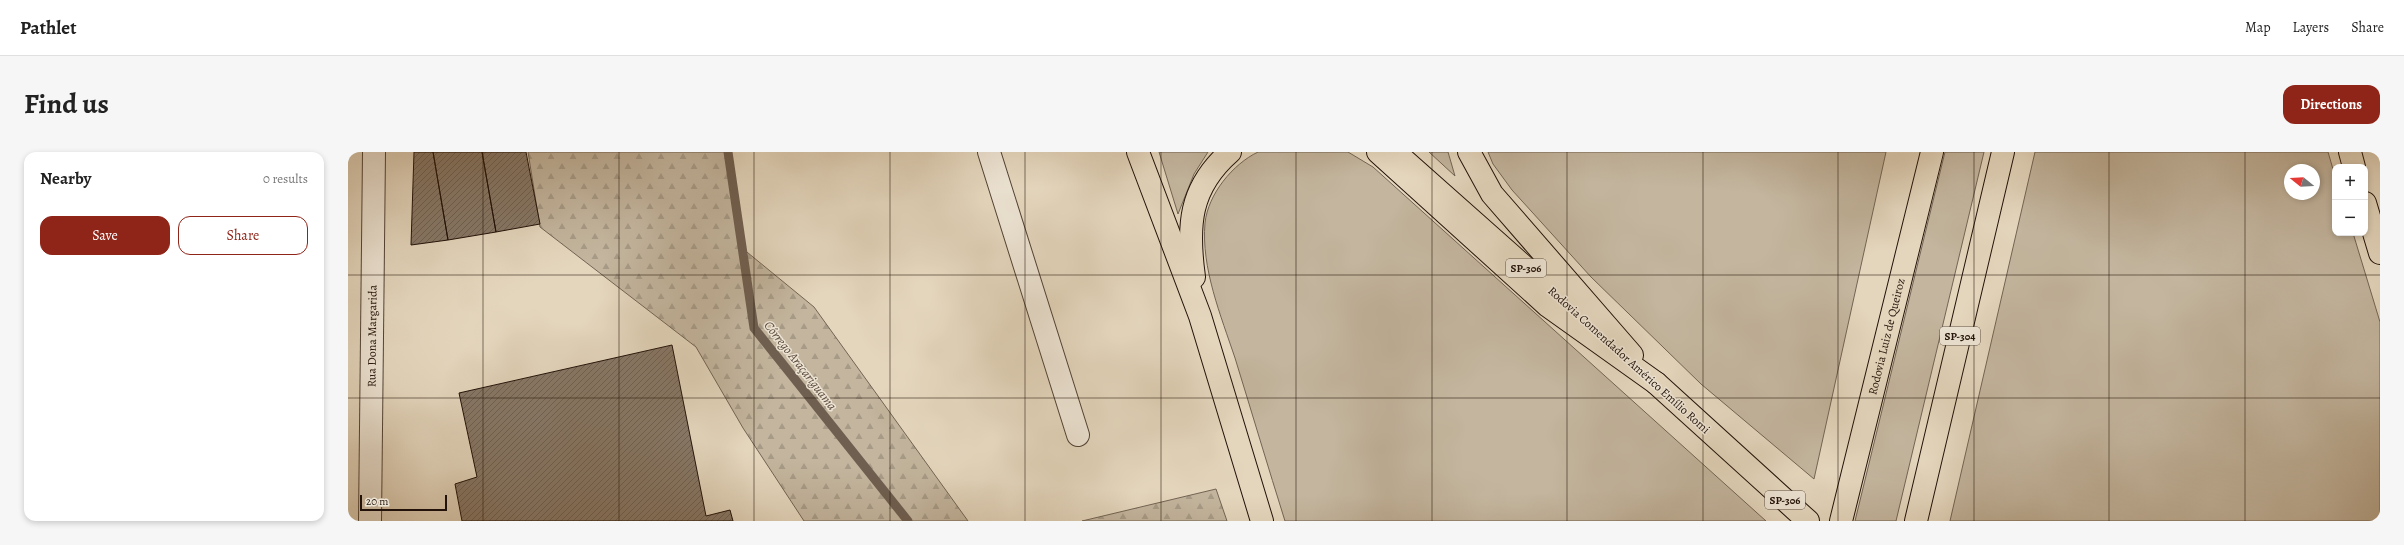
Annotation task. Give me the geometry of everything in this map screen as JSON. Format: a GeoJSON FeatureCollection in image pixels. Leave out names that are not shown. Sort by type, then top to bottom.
{"type":"FeatureCollection","features":[{"type":"Feature","properties":{"kind":"main road"},"geometry":{"type":"LineString","coordinates":[[1138,152],[1200,316],[1262,521]]}},
{"type":"Feature","properties":{"kind":"main road"},"geometry":{"type":"LineString","coordinates":[[1200,316],[1190,240],[1194,208],[1202,186],[1214,166],[1230,152]]}},
{"type":"Feature","properties":{"kind":"main road"},"geometry":{"type":"LineString","coordinates":[[1378,152],[1548,306],[1656,383]]}},
{"type":"Feature","properties":{"kind":"main road","name":"Rodovia Comendador Américo Emílio Romi"},"geometry":{"type":"LineString","coordinates":[[1395,152],[1656,383],[1808,521]]}},
{"type":"Feature","properties":{"kind":"main road"},"geometry":{"type":"LineString","coordinates":[[1469,152],[1492,194],[1656,383]]}},
{"type":"Feature","properties":{"kind":"main road"},"geometry":{"type":"LineString","coordinates":[[1906,259],[1919,152]]}},
{"type":"Feature","properties":{"kind":"main road","name":"Rodovia Luiz de Queiroz"},"geometry":{"type":"LineString","coordinates":[[1841,521],[1932,152]]}},
{"type":"Feature","properties":{"kind":"main road","name":"SP-304"},"geometry":{"type":"LineString","coordinates":[[1916,521],[2003,152]]}},
{"type":"Feature","properties":{"kind":"main road"},"geometry":{"type":"LineString","coordinates":[[2350,152],[2353,164]]}},
{"type":"Feature","properties":{"kind":"main road"},"geometry":{"type":"LineString","coordinates":[[2368,213],[2380,253]]}},
{"type":"Feature","properties":{"kind":"street","name":"Rua Dona Margarida"},"geometry":{"type":"LineString","coordinates":[[370,521],[374,152]]}},
{"type":"Feature","properties":{"kind":"street"},"geometry":{"type":"LineString","coordinates":[[988,152],[1078,436]]}},
{"type":"Feature","properties":{"kind":"green space"},"geometry":{"type":"Polygon","coordinates":[[[528,152],[728,152],[742,248],[814,307],[968,521],[804,521],[743,428],[696,347],[540,227],[528,152]]]}},
{"type":"Feature","properties":{"kind":"green space"},"geometry":{"type":"Polygon","coordinates":[[[1159,152],[1208,152],[1194,174],[1178,214],[1159,152]]]}},
{"type":"Feature","properties":{"kind":"green space"},"geometry":{"type":"Polygon","coordinates":[[[1258,152],[1348,152],[1373,167],[1766,521],[1285,521],[1235,358],[1218,309],[1206,257],[1205,223],[1211,201],[1216,191],[1231,172],[1249,157],[1258,152]]]}},
{"type":"Feature","properties":{"kind":"green space"},"geometry":{"type":"Polygon","coordinates":[[[1429,152],[1448,152],[1455,176],[1429,152]]]}},
{"type":"Feature","properties":{"kind":"green space"},"geometry":{"type":"Polygon","coordinates":[[[1488,152],[1886,152],[1814,479],[1701,384],[1591,277],[1512,190],[1493,164],[1488,152]]]}},
{"type":"Feature","properties":{"kind":"green space"},"geometry":{"type":"Polygon","coordinates":[[[1945,152],[1984,152],[1896,521],[1855,521],[1945,152]]]}},
{"type":"Feature","properties":{"kind":"green space"},"geometry":{"type":"Polygon","coordinates":[[[2035,152],[2328,152],[2332,166],[2332,236],[2354,236],[2380,322],[2380,521],[1950,521],[2035,152]]]}},
{"type":"Feature","properties":{"kind":"green space"},"geometry":{"type":"Polygon","coordinates":[[[1216,489],[1227,521],[1082,521],[1216,489]]]}},
{"type":"Feature","properties":{"kind":"building"},"geometry":{"type":"Polygon","coordinates":[[[414,152],[433,152],[448,240],[411,245],[414,152]]]}},
{"type":"Feature","properties":{"kind":"building"},"geometry":{"type":"Polygon","coordinates":[[[433,152],[482,152],[496,232],[448,240],[433,152]]]}},
{"type":"Feature","properties":{"kind":"building"},"geometry":{"type":"Polygon","coordinates":[[[482,152],[526,152],[540,224],[496,232],[482,152]]]}},
{"type":"Feature","properties":{"kind":"building"},"geometry":{"type":"Polygon","coordinates":[[[672,345],[706,516],[730,510],[733,521],[462,521],[455,484],[477,477],[459,393],[672,345]]]}},
{"type":"Feature","properties":{"kind":"waterway","name":"Córrego Araçariguama"},"geometry":{"type":"LineString","coordinates":[[728,152],[754,328],[908,521]]}}]}
